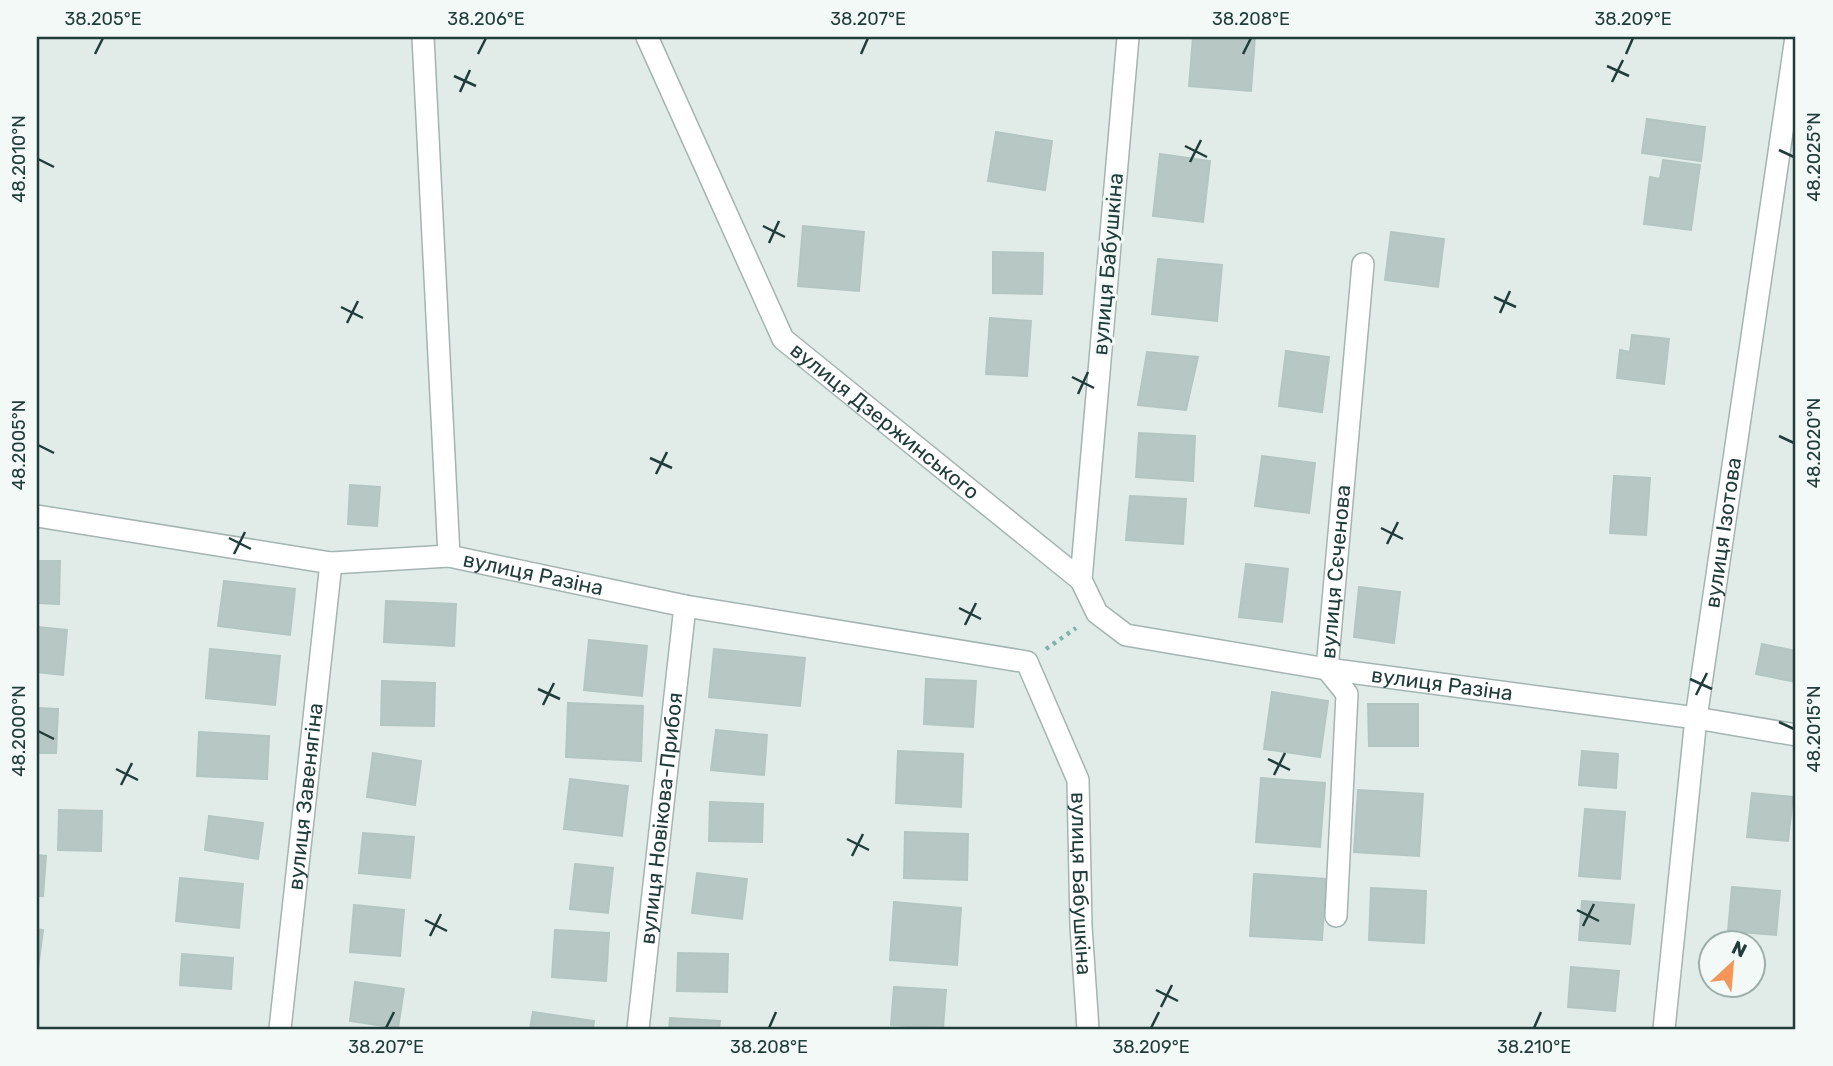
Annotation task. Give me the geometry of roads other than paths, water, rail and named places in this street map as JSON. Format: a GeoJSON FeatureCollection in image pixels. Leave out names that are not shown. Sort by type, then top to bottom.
{"type":"FeatureCollection","features":[{"type":"Feature","properties":{"kind":"street"},"geometry":{"type":"LineString","coordinates":[[423,37],[449,556]]}},
{"type":"Feature","properties":{"kind":"street","name":"вулиця Дзержинського"},"geometry":{"type":"LineString","coordinates":[[647,37],[783,339],[1081,580]]}},
{"type":"Feature","properties":{"kind":"street","name":"вулиця Бабушкіна"},"geometry":{"type":"LineString","coordinates":[[1081,580],[1128,37]]}},
{"type":"Feature","properties":{"kind":"street","name":"вулиця Ізотова"},"geometry":{"type":"LineString","coordinates":[[1664,1029],[1696,718],[1796,37]]}},
{"type":"Feature","properties":{"kind":"street","name":"вулиця Сєченова"},"geometry":{"type":"LineString","coordinates":[[1336,916],[1347,694],[1327,669],[1363,264]]}},
{"type":"Feature","properties":{"kind":"street","name":"вулиця Разіна"},"geometry":{"type":"LineString","coordinates":[[37,516],[331,563],[449,556],[685,606],[1027,662]]}},
{"type":"Feature","properties":{"kind":"street","name":"вулиця Завенягіна"},"geometry":{"type":"LineString","coordinates":[[280,1029],[331,563]]}},
{"type":"Feature","properties":{"kind":"street","name":"вулиця Разіна"},"geometry":{"type":"LineString","coordinates":[[1081,580],[1097,613],[1126,635],[1327,669],[1696,718],[1796,734]]}},
{"type":"Feature","properties":{"kind":"street","name":"вулиця Новікова-Прибоя"},"geometry":{"type":"LineString","coordinates":[[638,1029],[685,606]]}},
{"type":"Feature","properties":{"kind":"street","name":"вулиця Бабушкіна"},"geometry":{"type":"LineString","coordinates":[[1027,662],[1078,779],[1081,926],[1088,1029]]}}]}
